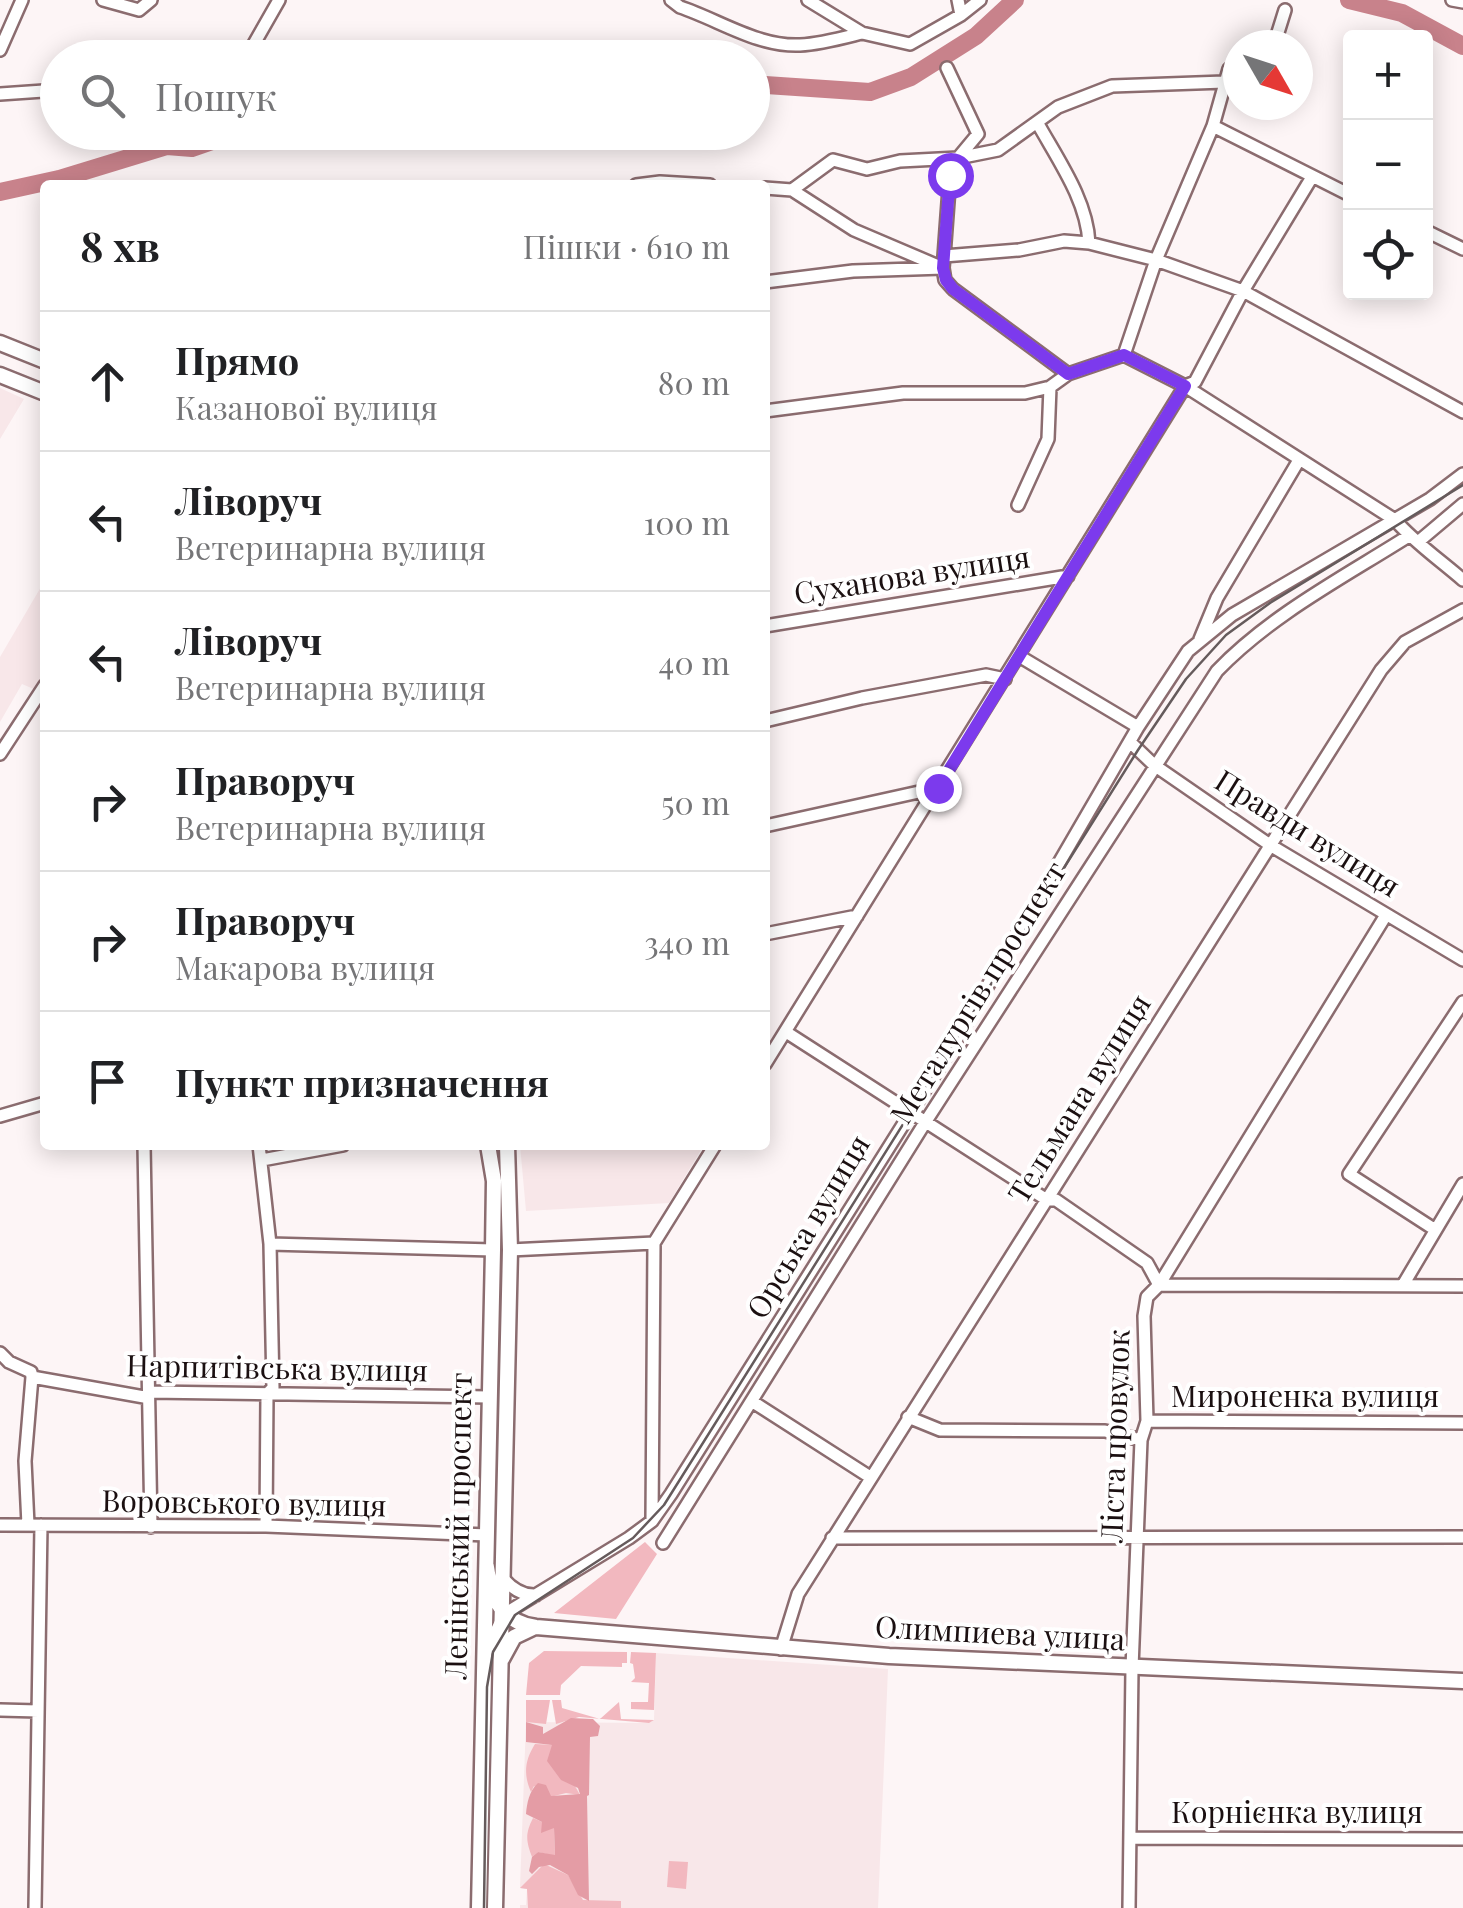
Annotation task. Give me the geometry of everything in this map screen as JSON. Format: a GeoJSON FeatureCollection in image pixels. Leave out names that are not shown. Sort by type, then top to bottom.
{"type":"FeatureCollection","features":[{"type":"Feature","properties":{"kind":"main road"},"geometry":{"type":"LineString","coordinates":[[0,343],[40,359]]}},
{"type":"Feature","properties":{"kind":"main road"},"geometry":{"type":"LineString","coordinates":[[0,375],[40,391]]}},
{"type":"Feature","properties":{"kind":"main road","name":"Ленінський проспект"},"geometry":{"type":"LineString","coordinates":[[479,1908],[494,1180],[489,1150]]}},
{"type":"Feature","properties":{"kind":"main road","name":"Ленінський проспект"},"geometry":{"type":"LineString","coordinates":[[495,1908],[505,1600],[500,1576],[510,1250],[508,1150]]}},
{"type":"Feature","properties":{"kind":"main road"},"geometry":{"type":"LineString","coordinates":[[487,1567],[492,1598],[504,1615],[536,1627]]}},
{"type":"Feature","properties":{"kind":"main road"},"geometry":{"type":"LineString","coordinates":[[500,1664],[514,1637],[536,1627]]}},
{"type":"Feature","properties":{"kind":"main road","name":"Олимпиева улица"},"geometry":{"type":"LineString","coordinates":[[536,1627],[780,1649],[1463,1681]]}},
{"type":"Feature","properties":{"kind":"street"},"geometry":{"type":"LineString","coordinates":[[0,50],[22,0]]}},
{"type":"Feature","properties":{"kind":"street"},"geometry":{"type":"LineString","coordinates":[[103,0],[139,10],[151,0]]}},
{"type":"Feature","properties":{"kind":"street"},"geometry":{"type":"LineString","coordinates":[[256,40],[279,0]]}},
{"type":"Feature","properties":{"kind":"street"},"geometry":{"type":"LineString","coordinates":[[670,0],[768,40]]}},
{"type":"Feature","properties":{"kind":"street"},"geometry":{"type":"LineString","coordinates":[[808,0],[862,33],[910,44],[962,15],[980,0]]}},
{"type":"Feature","properties":{"kind":"street"},"geometry":{"type":"LineString","coordinates":[[958,0],[962,15]]}},
{"type":"Feature","properties":{"kind":"street"},"geometry":{"type":"LineString","coordinates":[[1452,0],[1463,2]]}},
{"type":"Feature","properties":{"kind":"street"},"geometry":{"type":"LineString","coordinates":[[1279,30],[1285,10]]}},
{"type":"Feature","properties":{"kind":"street"},"geometry":{"type":"LineString","coordinates":[[770,41],[818,43],[862,33]]}},
{"type":"Feature","properties":{"kind":"street"},"geometry":{"type":"LineString","coordinates":[[947,68],[978,134],[950,175],[943,262],[946,280],[1068,374]]}},
{"type":"Feature","properties":{"kind":"street"},"geometry":{"type":"LineString","coordinates":[[792,190],[833,160],[867,169],[900,161],[958,158],[998,150],[1078,98],[1112,86],[1223,82]]}},
{"type":"Feature","properties":{"kind":"street"},"geometry":{"type":"LineString","coordinates":[[1124,355],[1156,260],[1212,126],[1223,86]]}},
{"type":"Feature","properties":{"kind":"street"},"geometry":{"type":"LineString","coordinates":[[0,94],[40,91]]}},
{"type":"Feature","properties":{"kind":"street"},"geometry":{"type":"LineString","coordinates":[[1038,122],[1078,198],[1088,226],[1089,243]]}},
{"type":"Feature","properties":{"kind":"street"},"geometry":{"type":"LineString","coordinates":[[1212,126],[1343,192]]}},
{"type":"Feature","properties":{"kind":"street"},"geometry":{"type":"LineString","coordinates":[[770,1055],[1185,386],[1195,382],[1242,292],[1312,177]]}},
{"type":"Feature","properties":{"kind":"street"},"geometry":{"type":"LineString","coordinates":[[770,188],[792,190],[854,230],[943,262]]}},
{"type":"Feature","properties":{"kind":"street"},"geometry":{"type":"LineString","coordinates":[[1433,234],[1463,249]]}},
{"type":"Feature","properties":{"kind":"street"},"geometry":{"type":"LineString","coordinates":[[770,281],[943,262],[1064,241],[1089,243],[1156,260],[1242,292],[1463,412]]}},
{"type":"Feature","properties":{"kind":"street"},"geometry":{"type":"LineString","coordinates":[[770,411],[903,394],[1025,392],[1050,388],[1068,374],[1124,355],[1185,386],[1396,520],[1412,539],[1463,580]]}},
{"type":"Feature","properties":{"kind":"street"},"geometry":{"type":"LineString","coordinates":[[1018,505],[1048,440],[1050,388]]}},
{"type":"Feature","properties":{"kind":"street","name":"Орська вулиця"},"geometry":{"type":"LineString","coordinates":[[504,1615],[652,1521],[955,1042],[1138,727],[1200,639],[1218,598],[1300,460]]}},
{"type":"Feature","properties":{"kind":"street","name":"Орська вулиця"},"geometry":{"type":"LineString","coordinates":[[1200,639],[1278,586],[1396,520],[1463,474]]}},
{"type":"Feature","properties":{"kind":"street","name":"Металургів проспект"},"geometry":{"type":"LineString","coordinates":[[664,1543],[926,1121],[1217,671],[1241,646],[1463,504]]}},
{"type":"Feature","properties":{"kind":"street","name":"Суханова вулиця"},"geometry":{"type":"LineString","coordinates":[[770,625],[1068,576]]}},
{"type":"Feature","properties":{"kind":"street","name":"Тельмана вулиця"},"geometry":{"type":"LineString","coordinates":[[780,1649],[798,1594],[832,1538],[1392,654],[1463,610]]}},
{"type":"Feature","properties":{"kind":"street"},"geometry":{"type":"LineString","coordinates":[[1019,656],[1138,727]]}},
{"type":"Feature","properties":{"kind":"street"},"geometry":{"type":"LineString","coordinates":[[770,720],[986,675],[1005,678]]}},
{"type":"Feature","properties":{"kind":"street"},"geometry":{"type":"LineString","coordinates":[[0,754],[40,693]]}},
{"type":"Feature","properties":{"kind":"street","name":"Правди вулиця"},"geometry":{"type":"LineString","coordinates":[[1131,743],[1154,764],[1270,845],[1463,960]]}},
{"type":"Feature","properties":{"kind":"street"},"geometry":{"type":"LineString","coordinates":[[770,825],[938,788]]}},
{"type":"Feature","properties":{"kind":"street","name":"Ліста провулок"},"geometry":{"type":"LineString","coordinates":[[1129,1908],[1132,1668],[1141,1440],[1146,1421],[1144,1316],[1148,1297],[1386,915]]}},
{"type":"Feature","properties":{"kind":"street"},"geometry":{"type":"LineString","coordinates":[[770,933],[857,916]]}},
{"type":"Feature","properties":{"kind":"street"},"geometry":{"type":"LineString","coordinates":[[1434,1228],[1349,1174],[1463,1002]]}},
{"type":"Feature","properties":{"kind":"street"},"geometry":{"type":"LineString","coordinates":[[786,1032],[1047,1200],[1056,1200],[1148,1263],[1159,1285],[1463,1286]]}},
{"type":"Feature","properties":{"kind":"street"},"geometry":{"type":"LineString","coordinates":[[0,1116],[40,1104]]}},
{"type":"Feature","properties":{"kind":"street"},"geometry":{"type":"LineString","coordinates":[[144,1150],[151,1527]]}},
{"type":"Feature","properties":{"kind":"street"},"geometry":{"type":"LineString","coordinates":[[261,1150],[270,1244],[273,1388],[267,1394],[266,1526]]}},
{"type":"Feature","properties":{"kind":"street"},"geometry":{"type":"LineString","coordinates":[[262,1160],[316,1150]]}},
{"type":"Feature","properties":{"kind":"street"},"geometry":{"type":"LineString","coordinates":[[652,1521],[654,1243],[712,1150]]}},
{"type":"Feature","properties":{"kind":"street"},"geometry":{"type":"LineString","coordinates":[[1404,1285],[1463,1184]]}},
{"type":"Feature","properties":{"kind":"street"},"geometry":{"type":"LineString","coordinates":[[510,1250],[654,1243]]}},
{"type":"Feature","properties":{"kind":"street"},"geometry":{"type":"LineString","coordinates":[[270,1244],[493,1250]]}},
{"type":"Feature","properties":{"kind":"street"},"geometry":{"type":"LineString","coordinates":[[0,1353],[9,1362],[32,1372],[25,1461],[35,1525],[35,1908]]}},
{"type":"Feature","properties":{"kind":"street","name":"Нарпитівська вулиця"},"geometry":{"type":"LineString","coordinates":[[32,1377],[144,1397],[149,1392],[490,1397]]}},
{"type":"Feature","properties":{"kind":"street"},"geometry":{"type":"LineString","coordinates":[[754,1402],[870,1478]]}},
{"type":"Feature","properties":{"kind":"street","name":"Мироненка вулиця"},"geometry":{"type":"LineString","coordinates":[[908,1417],[940,1430],[1105,1431],[1141,1440]]}},
{"type":"Feature","properties":{"kind":"street","name":"Мироненка вулиця"},"geometry":{"type":"LineString","coordinates":[[1146,1421],[1463,1423]]}},
{"type":"Feature","properties":{"kind":"street","name":"Воровського вулиця"},"geometry":{"type":"LineString","coordinates":[[0,1525],[266,1526],[487,1535]]}},
{"type":"Feature","properties":{"kind":"street"},"geometry":{"type":"LineString","coordinates":[[832,1538],[1463,1538]]}},
{"type":"Feature","properties":{"kind":"street"},"geometry":{"type":"LineString","coordinates":[[500,1576],[527,1595],[540,1595]]}},
{"type":"Feature","properties":{"kind":"street"},"geometry":{"type":"LineString","coordinates":[[483,1676],[487,1650],[504,1615]]}},
{"type":"Feature","properties":{"kind":"street"},"geometry":{"type":"LineString","coordinates":[[0,1710],[38,1710]]}},
{"type":"Feature","properties":{"kind":"street","name":"Корнієнка вулиця"},"geometry":{"type":"LineString","coordinates":[[1131,1838],[1463,1839]]}},
{"type":"Feature","properties":{"kind":"shaded area"},"geometry":{"type":"Polygon","coordinates":[[[0,388],[24,399],[0,439],[0,388]]]}},
{"type":"Feature","properties":{"kind":"shaded area"},"geometry":{"type":"Polygon","coordinates":[[[40,589],[40,683],[36,690],[22,684],[0,722],[0,657],[40,589]]]}},
{"type":"Feature","properties":{"kind":"shaded area"},"geometry":{"type":"Polygon","coordinates":[[[520,1150],[701,1150],[669,1203],[526,1211],[520,1150]]]}},
{"type":"Feature","properties":{"kind":"shaded area"},"geometry":{"type":"Polygon","coordinates":[[[645,1542],[657,1554],[616,1619],[554,1613],[645,1542]]]}},
{"type":"Feature","properties":{"kind":"shaded area"},"geometry":{"type":"Polygon","coordinates":[[[544,1651],[627,1652],[627,1663],[622,1663],[622,1667],[581,1666],[561,1685],[560,1695],[526,1695],[529,1663],[544,1651]]]}},
{"type":"Feature","properties":{"kind":"shaded area"},"geometry":{"type":"Polygon","coordinates":[[[631,1652],[656,1653],[654,1710],[631,1709],[631,1702],[648,1702],[649,1683],[631,1682],[635,1678],[631,1652]]]}},
{"type":"Feature","properties":{"kind":"shaded area"},"geometry":{"type":"Polygon","coordinates":[[[656,1653],[888,1669],[878,1908],[520,1908],[526,1905],[527,1889],[520,1888],[526,1722],[649,1723],[654,1720],[656,1653]]]}},
{"type":"Feature","properties":{"kind":"shaded area"},"geometry":{"type":"Polygon","coordinates":[[[526,1700],[550,1700],[546,1724],[526,1722],[526,1700]]]}},
{"type":"Feature","properties":{"kind":"shaded area"},"geometry":{"type":"Polygon","coordinates":[[[552,1700],[561,1700],[562,1708],[599,1719],[579,1717],[556,1724],[552,1700]]]}},
{"type":"Feature","properties":{"kind":"shaded area"},"geometry":{"type":"Polygon","coordinates":[[[619,1702],[621,1719],[654,1720],[649,1723],[600,1719],[619,1702]]]}},
{"type":"Feature","properties":{"kind":"shaded area"},"geometry":{"type":"Polygon","coordinates":[[[571,1718],[593,1719],[600,1726],[598,1736],[590,1737],[589,1901],[578,1895],[568,1875],[550,1865],[539,1867],[532,1874],[529,1871],[532,1857],[538,1852],[555,1855],[554,1828],[541,1833],[542,1822],[526,1814],[532,1790],[538,1783],[546,1785],[551,1796],[580,1794],[578,1788],[561,1780],[547,1761],[552,1745],[526,1742],[526,1722],[543,1727],[543,1734],[571,1718]]]}},
{"type":"Feature","properties":{"kind":"shaded area"},"geometry":{"type":"Polygon","coordinates":[[[535,1744],[552,1745],[580,1795],[550,1797],[534,1786],[531,1792],[526,1767],[535,1744]]]}},
{"type":"Feature","properties":{"kind":"shaded area"},"geometry":{"type":"Polygon","coordinates":[[[533,1818],[542,1822],[542,1832],[554,1827],[555,1856],[538,1852],[532,1857],[527,1838],[533,1818]]]}},
{"type":"Feature","properties":{"kind":"shaded area"},"geometry":{"type":"Polygon","coordinates":[[[669,1861],[688,1862],[686,1889],[667,1887],[669,1861]]]}},
{"type":"Feature","properties":{"kind":"shaded area"},"geometry":{"type":"Polygon","coordinates":[[[544,1864],[568,1875],[583,1900],[621,1901],[621,1908],[528,1908],[527,1889],[520,1888],[544,1864]]]}},
{"type":"Feature","properties":{"kind":"waterway"},"geometry":{"type":"LineString","coordinates":[[770,85],[870,92],[911,77],[976,36],[1015,0]]}},
{"type":"Feature","properties":{"kind":"waterway"},"geometry":{"type":"LineString","coordinates":[[1349,0],[1402,13],[1463,46]]}},
{"type":"Feature","properties":{"kind":"waterway"},"geometry":{"type":"LineString","coordinates":[[54,180],[154,150]]}},
{"type":"Feature","properties":{"kind":"waterway"},"geometry":{"type":"LineString","coordinates":[[0,192],[40,183]]}},
{"type":"Feature","properties":{"kind":"tram line"},"geometry":{"type":"LineString","coordinates":[[484,1908],[487,1687],[493,1652],[515,1615],[633,1538],[664,1505],[1186,679],[1226,635],[1270,603],[1463,485]]}},
{"type":"Feature","properties":{"kind":"route"},"geometry":{"type":"LineString","coordinates":[[938,788],[1185,386],[1124,355],[1068,374],[953,289],[943,268],[950,175]]}}]}
